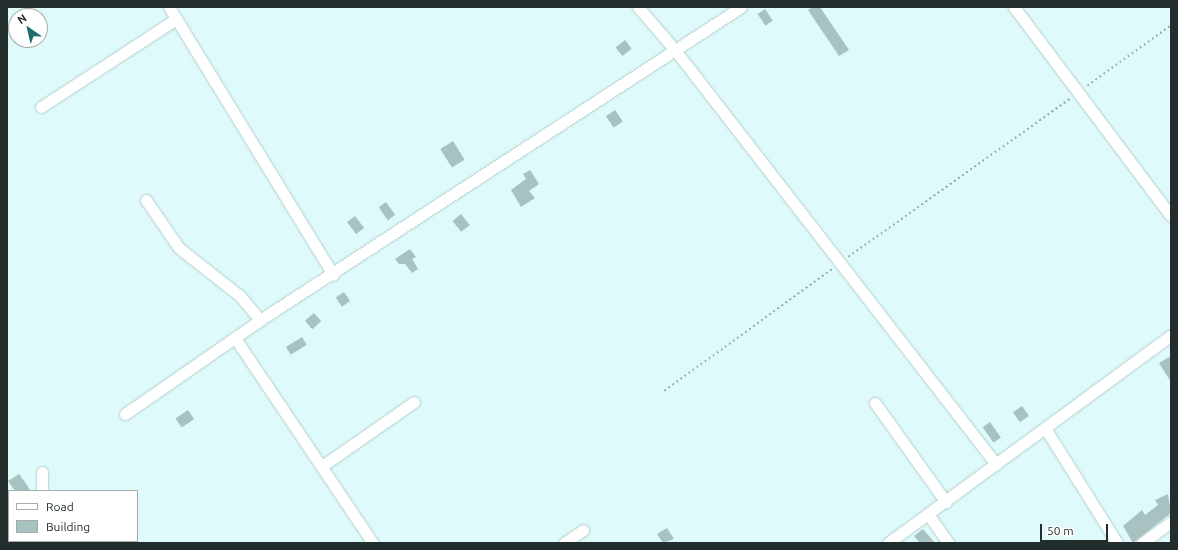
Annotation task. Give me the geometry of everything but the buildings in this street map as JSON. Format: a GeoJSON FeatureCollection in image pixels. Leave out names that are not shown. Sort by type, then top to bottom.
{"type":"FeatureCollection","features":[{"type":"Feature","properties":{"kind":"street"},"geometry":{"type":"LineString","coordinates":[[169,7],[333,275]]}},
{"type":"Feature","properties":{"kind":"street"},"geometry":{"type":"LineString","coordinates":[[638,7],[675,50],[996,464]]}},
{"type":"Feature","properties":{"kind":"street"},"geometry":{"type":"LineString","coordinates":[[125,414],[260,320],[333,275],[741,7]]}},
{"type":"Feature","properties":{"kind":"street"},"geometry":{"type":"LineString","coordinates":[[1014,7],[1171,216]]}},
{"type":"Feature","properties":{"kind":"street"},"geometry":{"type":"LineString","coordinates":[[41,107],[176,19]]}},
{"type":"Feature","properties":{"kind":"street"},"geometry":{"type":"LineString","coordinates":[[146,200],[179,248],[240,296],[260,320]]}},
{"type":"Feature","properties":{"kind":"street"},"geometry":{"type":"LineString","coordinates":[[888,543],[946,502],[1171,335]]}},
{"type":"Feature","properties":{"kind":"street"},"geometry":{"type":"LineString","coordinates":[[236,338],[373,543]]}},
{"type":"Feature","properties":{"kind":"street"},"geometry":{"type":"LineString","coordinates":[[322,466],[414,402]]}},
{"type":"Feature","properties":{"kind":"street"},"geometry":{"type":"LineString","coordinates":[[875,403],[946,502]]}},
{"type":"Feature","properties":{"kind":"street"},"geometry":{"type":"LineString","coordinates":[[1045,428],[1117,543]]}},
{"type":"Feature","properties":{"kind":"street"},"geometry":{"type":"LineString","coordinates":[[42,472],[42,490]]}},
{"type":"Feature","properties":{"kind":"street"},"geometry":{"type":"LineString","coordinates":[[928,514],[948,543]]}},
{"type":"Feature","properties":{"kind":"street"},"geometry":{"type":"LineString","coordinates":[[1142,543],[1171,522]]}},
{"type":"Feature","properties":{"kind":"street"},"geometry":{"type":"LineString","coordinates":[[564,543],[582,530]]}},
{"type":"Feature","properties":{"kind":"path"},"geometry":{"type":"LineString","coordinates":[[664,391],[1171,25]]}}]}
